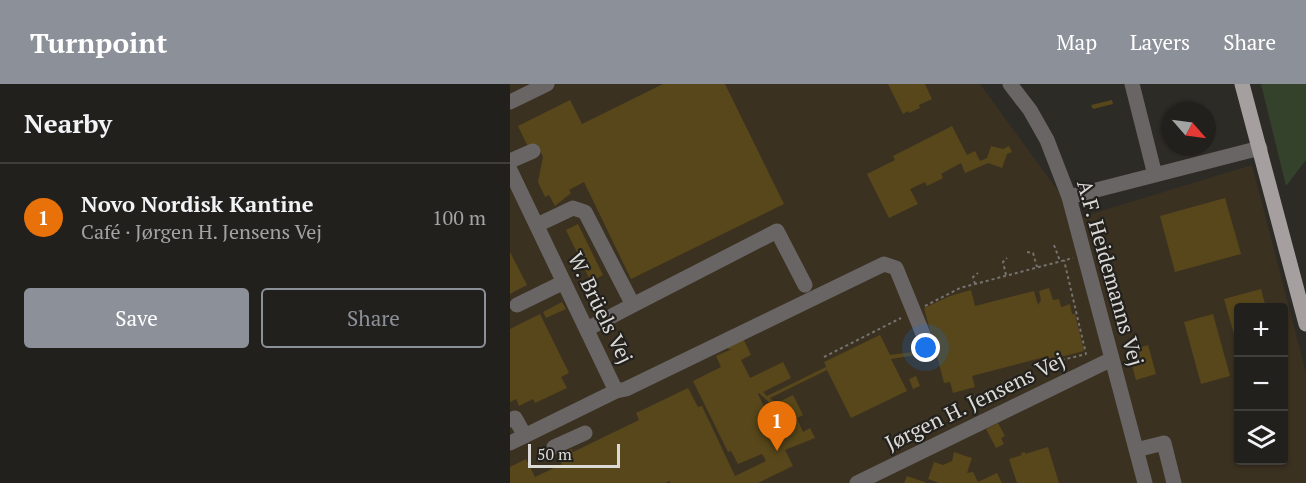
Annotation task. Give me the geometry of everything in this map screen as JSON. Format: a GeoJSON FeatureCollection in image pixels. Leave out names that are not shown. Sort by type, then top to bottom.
{"type":"FeatureCollection","features":[{"type":"Feature","properties":{"kind":"main road"},"geometry":{"type":"LineString","coordinates":[[1242,84],[1306,324]]}},
{"type":"Feature","properties":{"kind":"street","name":"A.F. Heidemanns Vej"},"geometry":{"type":"LineString","coordinates":[[1010,84],[1030,110],[1047,140],[1069,197],[1145,483]]}},
{"type":"Feature","properties":{"kind":"street"},"geometry":{"type":"LineString","coordinates":[[1132,84],[1155,175]]}},
{"type":"Feature","properties":{"kind":"street"},"geometry":{"type":"LineString","coordinates":[[510,102],[544,85]]}},
{"type":"Feature","properties":{"kind":"street"},"geometry":{"type":"LineString","coordinates":[[1069,197],[1260,148]]}},
{"type":"Feature","properties":{"kind":"street"},"geometry":{"type":"LineString","coordinates":[[510,161],[533,151]]}},
{"type":"Feature","properties":{"kind":"street","name":"W. Brüels Vej"},"geometry":{"type":"LineString","coordinates":[[510,170],[616,391],[510,443]]}},
{"type":"Feature","properties":{"kind":"street"},"geometry":{"type":"LineString","coordinates":[[537,225],[573,208],[585,212],[633,305]]}},
{"type":"Feature","properties":{"kind":"street"},"geometry":{"type":"LineString","coordinates":[[587,329],[777,231],[805,285]]}},
{"type":"Feature","properties":{"kind":"street"},"geometry":{"type":"LineString","coordinates":[[616,391],[626,389],[884,264],[896,268],[925,339]]}},
{"type":"Feature","properties":{"kind":"street"},"geometry":{"type":"LineString","coordinates":[[517,305],[564,282]]}},
{"type":"Feature","properties":{"kind":"street","name":"Jørgen H. Jensens Vej"},"geometry":{"type":"LineString","coordinates":[[857,483],[1112,359]]}},
{"type":"Feature","properties":{"kind":"street"},"geometry":{"type":"LineString","coordinates":[[510,420],[515,418],[525,436]]}},
{"type":"Feature","properties":{"kind":"street"},"geometry":{"type":"LineString","coordinates":[[553,422],[558,445],[585,433]]}},
{"type":"Feature","properties":{"kind":"street"},"geometry":{"type":"LineString","coordinates":[[1136,450],[1164,443],[1174,483]]}},
{"type":"Feature","properties":{"kind":"path"},"geometry":{"type":"LineString","coordinates":[[1050,363],[1086,354],[1062,261],[1053,245]]}},
{"type":"Feature","properties":{"kind":"path"},"geometry":{"type":"LineString","coordinates":[[1027,252],[1033,253],[1038,267]]}},
{"type":"Feature","properties":{"kind":"path"},"geometry":{"type":"LineString","coordinates":[[824,357],[960,288],[1084,255]]}},
{"type":"Feature","properties":{"kind":"path"},"geometry":{"type":"LineString","coordinates":[[1006,275],[1003,262],[1007,258]]}},
{"type":"Feature","properties":{"kind":"path"},"geometry":{"type":"LineString","coordinates":[[975,284],[973,277],[978,273]]}},
{"type":"Feature","properties":{"kind":"shaded area"},"geometry":{"type":"Polygon","coordinates":[[[510,84],[980,84],[1078,218],[1252,165],[1288,303],[1234,303],[1234,465],[1288,465],[1288,304],[1306,373],[1306,483],[510,483],[510,84]]]}},
{"type":"Feature","properties":{"kind":"green space"},"geometry":{"type":"Polygon","coordinates":[[[1261,84],[1306,84],[1306,160],[1286,186],[1261,84]]]}},
{"type":"Feature","properties":{"kind":"building"},"geometry":{"type":"Polygon","coordinates":[[[663,84],[725,84],[784,204],[631,279],[584,182],[569,190],[571,193],[555,206],[549,195],[545,197],[538,182],[543,157],[537,144],[529,149],[518,126],[570,100],[582,124],[663,84]]]}},
{"type":"Feature","properties":{"kind":"building"},"geometry":{"type":"Polygon","coordinates":[[[888,84],[925,84],[932,99],[919,105],[920,108],[903,114],[888,84]]]}},
{"type":"Feature","properties":{"kind":"building"},"geometry":{"type":"Polygon","coordinates":[[[1112,100],[1113,104],[1093,109],[1091,105],[1112,100]]]}},
{"type":"Feature","properties":{"kind":"building"},"geometry":{"type":"Polygon","coordinates":[[[952,126],[967,155],[975,151],[980,161],[987,158],[991,146],[1003,149],[1009,146],[1012,152],[1007,154],[1002,168],[988,163],[965,173],[961,163],[941,174],[943,178],[927,186],[925,182],[910,189],[918,204],[889,218],[867,174],[895,160],[893,156],[952,126]]]}},
{"type":"Feature","properties":{"kind":"building"},"geometry":{"type":"Polygon","coordinates":[[[1225,198],[1241,254],[1175,272],[1160,216],[1225,198]]]}},
{"type":"Feature","properties":{"kind":"building"},"geometry":{"type":"Polygon","coordinates":[[[578,224],[603,275],[591,282],[566,230],[578,224]]]}},
{"type":"Feature","properties":{"kind":"building"},"geometry":{"type":"Polygon","coordinates":[[[510,252],[527,285],[510,294],[510,252]]]}},
{"type":"Feature","properties":{"kind":"building"},"geometry":{"type":"Polygon","coordinates":[[[1049,288],[1053,300],[1059,299],[1061,307],[1070,304],[1072,314],[1075,314],[1084,351],[1049,360],[1048,356],[972,376],[975,387],[953,393],[950,382],[944,383],[936,352],[891,359],[907,391],[851,418],[827,370],[770,398],[785,413],[781,401],[793,395],[803,415],[797,418],[803,432],[810,428],[815,438],[785,450],[793,466],[758,483],[671,483],[669,481],[665,483],[510,483],[510,467],[526,459],[535,477],[562,464],[558,456],[571,449],[573,452],[639,420],[636,413],[688,388],[698,407],[702,406],[735,476],[766,461],[762,454],[738,464],[731,451],[728,452],[693,381],[721,367],[716,356],[732,349],[728,349],[726,344],[742,336],[751,355],[741,360],[750,378],[783,362],[791,378],[763,392],[767,396],[826,367],[824,362],[880,335],[890,355],[935,349],[924,308],[950,296],[971,290],[975,306],[1034,291],[1038,305],[1041,300],[1039,291],[1049,288]],[[758,394],[775,429],[783,425],[779,416],[782,415],[758,394]]]}},
{"type":"Feature","properties":{"kind":"building"},"geometry":{"type":"Polygon","coordinates":[[[1261,289],[1265,303],[1234,303],[1234,334],[1224,299],[1261,289]]]}},
{"type":"Feature","properties":{"kind":"building"},"geometry":{"type":"Polygon","coordinates":[[[562,302],[566,309],[546,318],[543,312],[562,302]]]}},
{"type":"Feature","properties":{"kind":"building"},"geometry":{"type":"Polygon","coordinates":[[[540,314],[569,373],[561,377],[567,388],[535,403],[533,399],[519,406],[516,399],[510,402],[510,329],[540,314]]]}},
{"type":"Feature","properties":{"kind":"building"},"geometry":{"type":"Polygon","coordinates":[[[1213,314],[1230,376],[1201,384],[1184,322],[1213,314]]]}},
{"type":"Feature","properties":{"kind":"building"},"geometry":{"type":"Polygon","coordinates":[[[1148,345],[1156,374],[1136,380],[1128,351],[1148,345]]]}},
{"type":"Feature","properties":{"kind":"building"},"geometry":{"type":"Polygon","coordinates":[[[916,376],[920,386],[913,389],[909,379],[916,376]]]}},
{"type":"Feature","properties":{"kind":"building"},"geometry":{"type":"Polygon","coordinates":[[[998,423],[1005,436],[1001,438],[1004,444],[996,448],[986,429],[998,423]]]}},
{"type":"Feature","properties":{"kind":"building"},"geometry":{"type":"Polygon","coordinates":[[[1048,447],[1059,483],[1017,483],[1009,459],[1022,455],[1021,453],[1025,452],[1025,454],[1048,447]]]}},
{"type":"Feature","properties":{"kind":"building"},"geometry":{"type":"Polygon","coordinates":[[[954,452],[972,458],[967,473],[973,472],[978,482],[997,473],[1002,483],[939,483],[928,479],[934,462],[943,465],[952,461],[954,452]]]}},
{"type":"Feature","properties":{"kind":"building"},"geometry":{"type":"Polygon","coordinates":[[[907,476],[927,483],[904,483],[907,476]]]}},
{"type":"Feature","properties":{"kind":"place","name":"Novo Nordisk Kantine"},"geometry":{"type":"Point","coordinates":[777,451]}}]}
